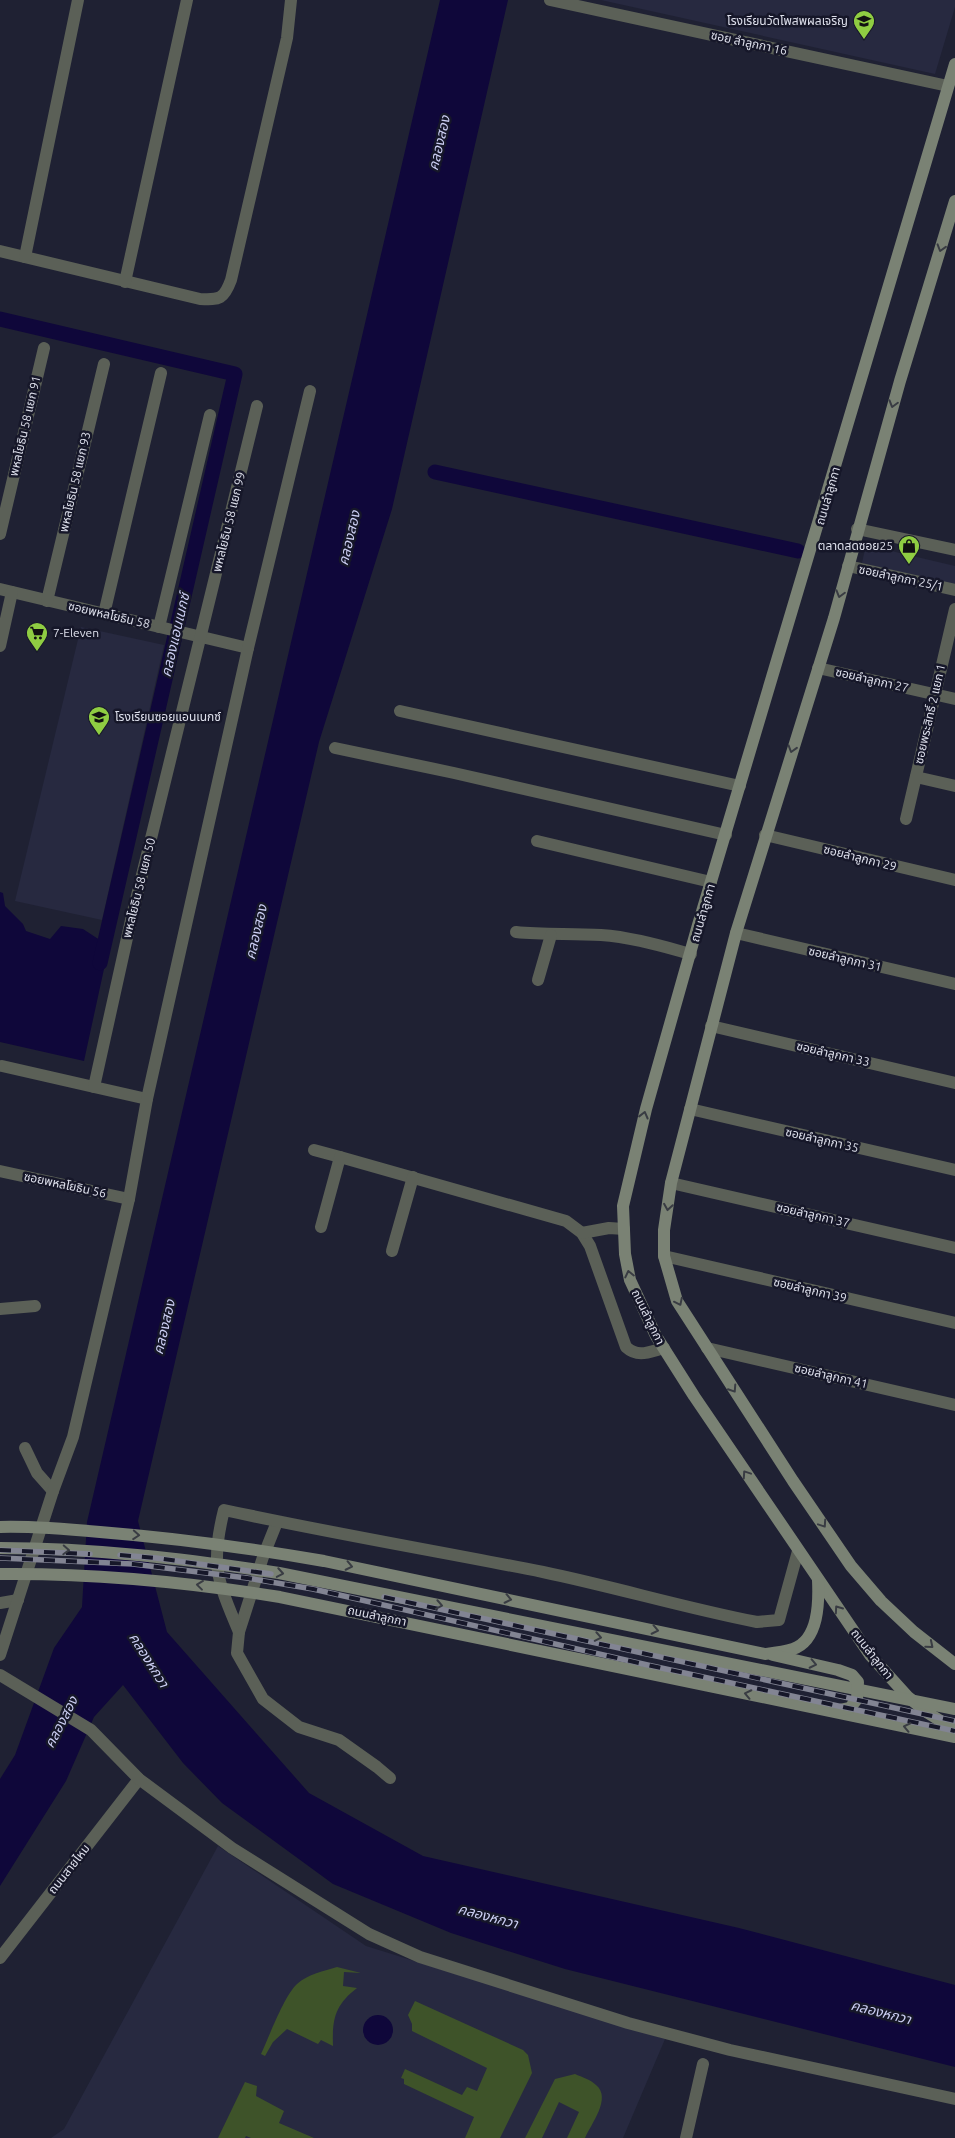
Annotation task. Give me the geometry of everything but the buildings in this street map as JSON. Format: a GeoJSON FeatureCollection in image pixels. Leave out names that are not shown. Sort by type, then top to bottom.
{"type":"FeatureCollection","features":[{"type":"Feature","properties":{"kind":"main road","name":"ถนนลำลูกกา"},"geometry":{"type":"LineString","coordinates":[[955,64],[711,882],[646,1109],[623,1206],[625,1254],[630,1280],[640,1304],[664,1348],[694,1396],[798,1552],[870,1655],[908,1697],[928,1713],[955,1730]]}},
{"type":"Feature","properties":{"kind":"main road"},"geometry":{"type":"LineString","coordinates":[[955,202],[857,529],[818,668],[736,933],[671,1183],[664,1230],[664,1256],[677,1301],[851,1566],[881,1601],[914,1632],[955,1664]]}},
{"type":"Feature","properties":{"kind":"main road"},"geometry":{"type":"LineString","coordinates":[[0,1527],[80,1530],[199,1541],[324,1561],[766,1654],[838,1670],[852,1675],[858,1682],[857,1699],[850,1708],[833,1712]]}},
{"type":"Feature","properties":{"kind":"main road","name":"ถนนลำลูกกา"},"geometry":{"type":"LineString","coordinates":[[0,1548],[101,1551],[199,1561],[279,1573],[955,1709]]}},
{"type":"Feature","properties":{"kind":"main road","name":"ถนนลำลูกกา"},"geometry":{"type":"LineString","coordinates":[[0,1574],[98,1576],[212,1586],[313,1603],[955,1737]]}},
{"type":"Feature","properties":{"kind":"main road"},"geometry":{"type":"LineString","coordinates":[[766,1654],[795,1649],[812,1629],[817,1616],[819,1602],[818,1580]]}},
{"type":"Feature","properties":{"kind":"street"},"geometry":{"type":"LineString","coordinates":[[25,257],[78,0]]}},
{"type":"Feature","properties":{"kind":"street"},"geometry":{"type":"LineString","coordinates":[[125,282],[187,0]]}},
{"type":"Feature","properties":{"kind":"street"},"geometry":{"type":"LineString","coordinates":[[0,251],[200,299],[216,300],[226,294],[231,280],[287,38],[291,0]]}},
{"type":"Feature","properties":{"kind":"street","name":"ซอย ลำลูกกา 16"},"geometry":{"type":"LineString","coordinates":[[550,0],[948,86]]}},
{"type":"Feature","properties":{"kind":"street","name":"พหลโยธิน 58 แยก 91"},"geometry":{"type":"LineString","coordinates":[[0,534],[44,348]]}},
{"type":"Feature","properties":{"kind":"street","name":"พหลโยธิน 58 แยก 93"},"geometry":{"type":"LineString","coordinates":[[47,601],[104,364]]}},
{"type":"Feature","properties":{"kind":"street"},"geometry":{"type":"LineString","coordinates":[[104,614],[161,373]]}},
{"type":"Feature","properties":{"kind":"street"},"geometry":{"type":"LineString","coordinates":[[0,1655],[53,1491],[73,1437],[129,1199],[147,1099],[248,648],[310,391]]}},
{"type":"Feature","properties":{"kind":"street","name":"พหลโยธิน 58 แยก 99"},"geometry":{"type":"LineString","coordinates":[[201,637],[257,406]]}},
{"type":"Feature","properties":{"kind":"street"},"geometry":{"type":"LineString","coordinates":[[164,628],[210,415]]}},
{"type":"Feature","properties":{"kind":"street"},"geometry":{"type":"LineString","coordinates":[[857,529],[955,550]]}},
{"type":"Feature","properties":{"kind":"street","name":"ซอยลำลูกกา 25/1"},"geometry":{"type":"LineString","coordinates":[[848,566],[955,590]]}},
{"type":"Feature","properties":{"kind":"street"},"geometry":{"type":"LineString","coordinates":[[0,646],[6,591]]}},
{"type":"Feature","properties":{"kind":"street","name":"ซอยพหลโยธิน 58"},"geometry":{"type":"LineString","coordinates":[[6,591],[248,648]]}},
{"type":"Feature","properties":{"kind":"street","name":"ซอยพระสิทธิ์ 2 แยก 1"},"geometry":{"type":"LineString","coordinates":[[906,819],[955,609]]}},
{"type":"Feature","properties":{"kind":"street","name":"พหลโยธิน 58 แยก 50"},"geometry":{"type":"LineString","coordinates":[[94,1086],[131,920],[201,637]]}},
{"type":"Feature","properties":{"kind":"street","name":"ซอยลำลูกกา 27"},"geometry":{"type":"LineString","coordinates":[[818,668],[955,699]]}},
{"type":"Feature","properties":{"kind":"street"},"geometry":{"type":"LineString","coordinates":[[400,711],[740,786]]}},
{"type":"Feature","properties":{"kind":"street"},"geometry":{"type":"LineString","coordinates":[[335,748],[726,835]]}},
{"type":"Feature","properties":{"kind":"street"},"geometry":{"type":"LineString","coordinates":[[916,777],[955,786]]}},
{"type":"Feature","properties":{"kind":"street","name":"ซอยลำลูกกา 29"},"geometry":{"type":"LineString","coordinates":[[765,835],[955,880]]}},
{"type":"Feature","properties":{"kind":"street"},"geometry":{"type":"LineString","coordinates":[[537,841],[711,882]]}},
{"type":"Feature","properties":{"kind":"street"},"geometry":{"type":"LineString","coordinates":[[516,932],[551,935],[600,935],[635,939],[691,954]]}},
{"type":"Feature","properties":{"kind":"street","name":"ซอยลำลูกกา 31"},"geometry":{"type":"LineString","coordinates":[[736,933],[955,984]]}},
{"type":"Feature","properties":{"kind":"street"},"geometry":{"type":"LineString","coordinates":[[538,980],[551,935]]}},
{"type":"Feature","properties":{"kind":"street","name":"ซอยลำลูกกา 33"},"geometry":{"type":"LineString","coordinates":[[711,1026],[955,1083]]}},
{"type":"Feature","properties":{"kind":"street"},"geometry":{"type":"LineString","coordinates":[[2,1066],[147,1099]]}},
{"type":"Feature","properties":{"kind":"street","name":"ซอยลำลูกกา 35"},"geometry":{"type":"LineString","coordinates":[[690,1109],[955,1170]]}},
{"type":"Feature","properties":{"kind":"street"},"geometry":{"type":"LineString","coordinates":[[314,1150],[566,1221],[582,1233],[590,1246],[626,1347],[632,1352],[641,1354],[664,1348]]}},
{"type":"Feature","properties":{"kind":"street"},"geometry":{"type":"LineString","coordinates":[[320,1227],[340,1157]]}},
{"type":"Feature","properties":{"kind":"street","name":"ซอยพหลโยธิน 56"},"geometry":{"type":"LineString","coordinates":[[0,1171],[129,1199]]}},
{"type":"Feature","properties":{"kind":"street"},"geometry":{"type":"LineString","coordinates":[[392,1251],[413,1177]]}},
{"type":"Feature","properties":{"kind":"street","name":"ซอยลำลูกกา 37"},"geometry":{"type":"LineString","coordinates":[[671,1183],[955,1248]]}},
{"type":"Feature","properties":{"kind":"street"},"geometry":{"type":"LineString","coordinates":[[582,1233],[608,1228],[624,1229]]}},
{"type":"Feature","properties":{"kind":"street","name":"ซอยลำลูกกา 39"},"geometry":{"type":"LineString","coordinates":[[664,1256],[955,1323]]}},
{"type":"Feature","properties":{"kind":"street"},"geometry":{"type":"LineString","coordinates":[[0,1309],[35,1306]]}},
{"type":"Feature","properties":{"kind":"street","name":"ซอยลำลูกกา 41"},"geometry":{"type":"LineString","coordinates":[[707,1348],[955,1405]]}},
{"type":"Feature","properties":{"kind":"street"},"geometry":{"type":"LineString","coordinates":[[25,1448],[37,1473],[53,1491]]}},
{"type":"Feature","properties":{"kind":"street"},"geometry":{"type":"LineString","coordinates":[[239,1632],[226,1600],[216,1560],[218,1538],[224,1510],[545,1573],[757,1622],[779,1620],[798,1552]]}},
{"type":"Feature","properties":{"kind":"street"},"geometry":{"type":"LineString","coordinates":[[278,1522],[263,1557],[239,1632],[237,1653],[263,1700],[300,1727],[338,1740],[390,1778]]}},
{"type":"Feature","properties":{"kind":"street"},"geometry":{"type":"LineString","coordinates":[[0,1603],[18,1600]]}},
{"type":"Feature","properties":{"kind":"street"},"geometry":{"type":"LineString","coordinates":[[0,1675],[91,1730],[139,1779],[245,1857],[369,1934],[420,1957],[628,2024],[730,2050],[955,2099]]}},
{"type":"Feature","properties":{"kind":"street","name":"ถนนสายไหม"},"geometry":{"type":"LineString","coordinates":[[0,1958],[139,1779]]}},
{"type":"Feature","properties":{"kind":"street"},"geometry":{"type":"LineString","coordinates":[[686,2138],[703,2064]]}},
{"type":"Feature","properties":{"kind":"shaded area","name":"โรงเรียนวัดโพสพผลเจริญ"},"geometry":{"type":"Polygon","coordinates":[[[601,0],[955,0],[955,7],[935,74],[601,0]]]}},
{"type":"Feature","properties":{"kind":"shaded area","name":"ตลาดสดซอย25"},"geometry":{"type":"Polygon","coordinates":[[[866,545],[955,566],[955,585],[862,563],[866,545]]]}},
{"type":"Feature","properties":{"kind":"shaded area","name":"โรงเรียนซอยแอนเนกซ์"},"geometry":{"type":"Polygon","coordinates":[[[81,627],[164,645],[102,920],[15,901],[81,627]]]}},
{"type":"Feature","properties":{"kind":"shaded area"},"geometry":{"type":"Polygon","coordinates":[[[218,1846],[366,1946],[665,2039],[623,2138],[51,2138],[64,2129],[218,1846]]]}},
{"type":"Feature","properties":{"kind":"green space"},"geometry":{"type":"Polygon","coordinates":[[[337,1967],[361,1973],[344,1972],[343,1986],[357,1988],[344,2000],[336,2013],[333,2028],[333,2046],[321,2040],[318,2044],[287,2029],[273,2042],[265,2056],[261,2054],[282,2007],[297,1984],[311,1975],[337,1967]]]}},
{"type":"Feature","properties":{"kind":"green space"},"geometry":{"type":"Polygon","coordinates":[[[415,2001],[523,2050],[528,2055],[532,2073],[500,2138],[465,2138],[474,2117],[404,2084],[404,2079],[401,2078],[405,2069],[462,2095],[467,2087],[477,2091],[487,2068],[412,2031],[412,2024],[408,2015],[415,2001]]]}},
{"type":"Feature","properties":{"kind":"green space"},"geometry":{"type":"Polygon","coordinates":[[[575,2074],[594,2083],[600,2090],[602,2097],[599,2111],[585,2138],[567,2138],[579,2112],[559,2102],[542,2138],[525,2138],[555,2079],[575,2074]]]}},
{"type":"Feature","properties":{"kind":"green space"},"geometry":{"type":"Polygon","coordinates":[[[245,2082],[257,2086],[256,2096],[284,2111],[279,2123],[314,2138],[251,2138],[246,2136],[245,2138],[218,2138],[245,2082]]]}},
{"type":"Feature","properties":{"kind":"water"},"geometry":{"type":"Polygon","coordinates":[[[440,0],[508,0],[392,509],[319,742],[138,1521],[167,1632],[309,1793],[423,1856],[739,1928],[955,1985],[955,2067],[565,1969],[451,1933],[333,1884],[222,1803],[183,1763],[123,1685],[94,1717],[66,1781],[0,1886],[0,1779],[15,1755],[54,1648],[82,1607],[87,1522],[440,0]]]}},
{"type":"Feature","properties":{"kind":"water"},"geometry":{"type":"Polygon","coordinates":[[[0,892],[3,893],[5,906],[23,924],[26,931],[50,939],[61,926],[83,929],[109,946],[84,1061],[0,1042],[0,892]]]}},
{"type":"Feature","properties":{"kind":"water"},"geometry":{"type":"Polygon","coordinates":[[[378,2015],[389,2019],[393,2030],[389,2041],[378,2045],[367,2041],[363,2030],[367,2019],[378,2015]]]}},
{"type":"Feature","properties":{"kind":"waterway","name":"คลองแอนเนกซ์"},"geometry":{"type":"LineString","coordinates":[[0,319],[235,374],[100,963]]}},
{"type":"Feature","properties":{"kind":"waterway"},"geometry":{"type":"LineString","coordinates":[[435,472],[798,551]]}},
{"type":"Feature","properties":{"kind":"railway"},"geometry":{"type":"LineString","coordinates":[[0,1550],[90,1554]]}},
{"type":"Feature","properties":{"kind":"railway"},"geometry":{"type":"LineString","coordinates":[[120,1555],[156,1558],[271,1574]]}},
{"type":"Feature","properties":{"kind":"railway"},"geometry":{"type":"LineString","coordinates":[[0,1558],[133,1564],[247,1578],[313,1589],[652,1666],[955,1731]]}},
{"type":"Feature","properties":{"kind":"railway"},"geometry":{"type":"LineString","coordinates":[[384,1597],[955,1721]]}},
{"type":"Feature","properties":{"kind":"place","name":"โรงเรียนวัดโพสพผลเจริญ"},"geometry":{"type":"Point","coordinates":[864,40]}},
{"type":"Feature","properties":{"kind":"place","name":"ตลาดสดซอย25"},"geometry":{"type":"Point","coordinates":[909,565]}},
{"type":"Feature","properties":{"kind":"place","name":"7-Eleven"},"geometry":{"type":"Point","coordinates":[37,652]}},
{"type":"Feature","properties":{"kind":"place","name":"โรงเรียนซอยแอนเนกซ์"},"geometry":{"type":"Point","coordinates":[99,736]}},
{"type":"Feature","properties":{"kind":"water label","name":"คลองสอง"},"geometry":{"type":"Point","coordinates":[439,143]}},
{"type":"Feature","properties":{"kind":"water label","name":"คลองสอง"},"geometry":{"type":"Point","coordinates":[349,538]}},
{"type":"Feature","properties":{"kind":"water label","name":"คลองสอง"},"geometry":{"type":"Point","coordinates":[256,932]}},
{"type":"Feature","properties":{"kind":"water label","name":"คลองสอง"},"geometry":{"type":"Point","coordinates":[164,1327]}},
{"type":"Feature","properties":{"kind":"water label","name":"คลองหกวา"},"geometry":{"type":"Point","coordinates":[149,1660]}},
{"type":"Feature","properties":{"kind":"water label","name":"คลองสอง"},"geometry":{"type":"Point","coordinates":[61,1722]}},
{"type":"Feature","properties":{"kind":"water label","name":"คลองหกวา"},"geometry":{"type":"Point","coordinates":[488,1916]}},
{"type":"Feature","properties":{"kind":"water label","name":"คลองหกวา"},"geometry":{"type":"Point","coordinates":[881,2012]}}]}
